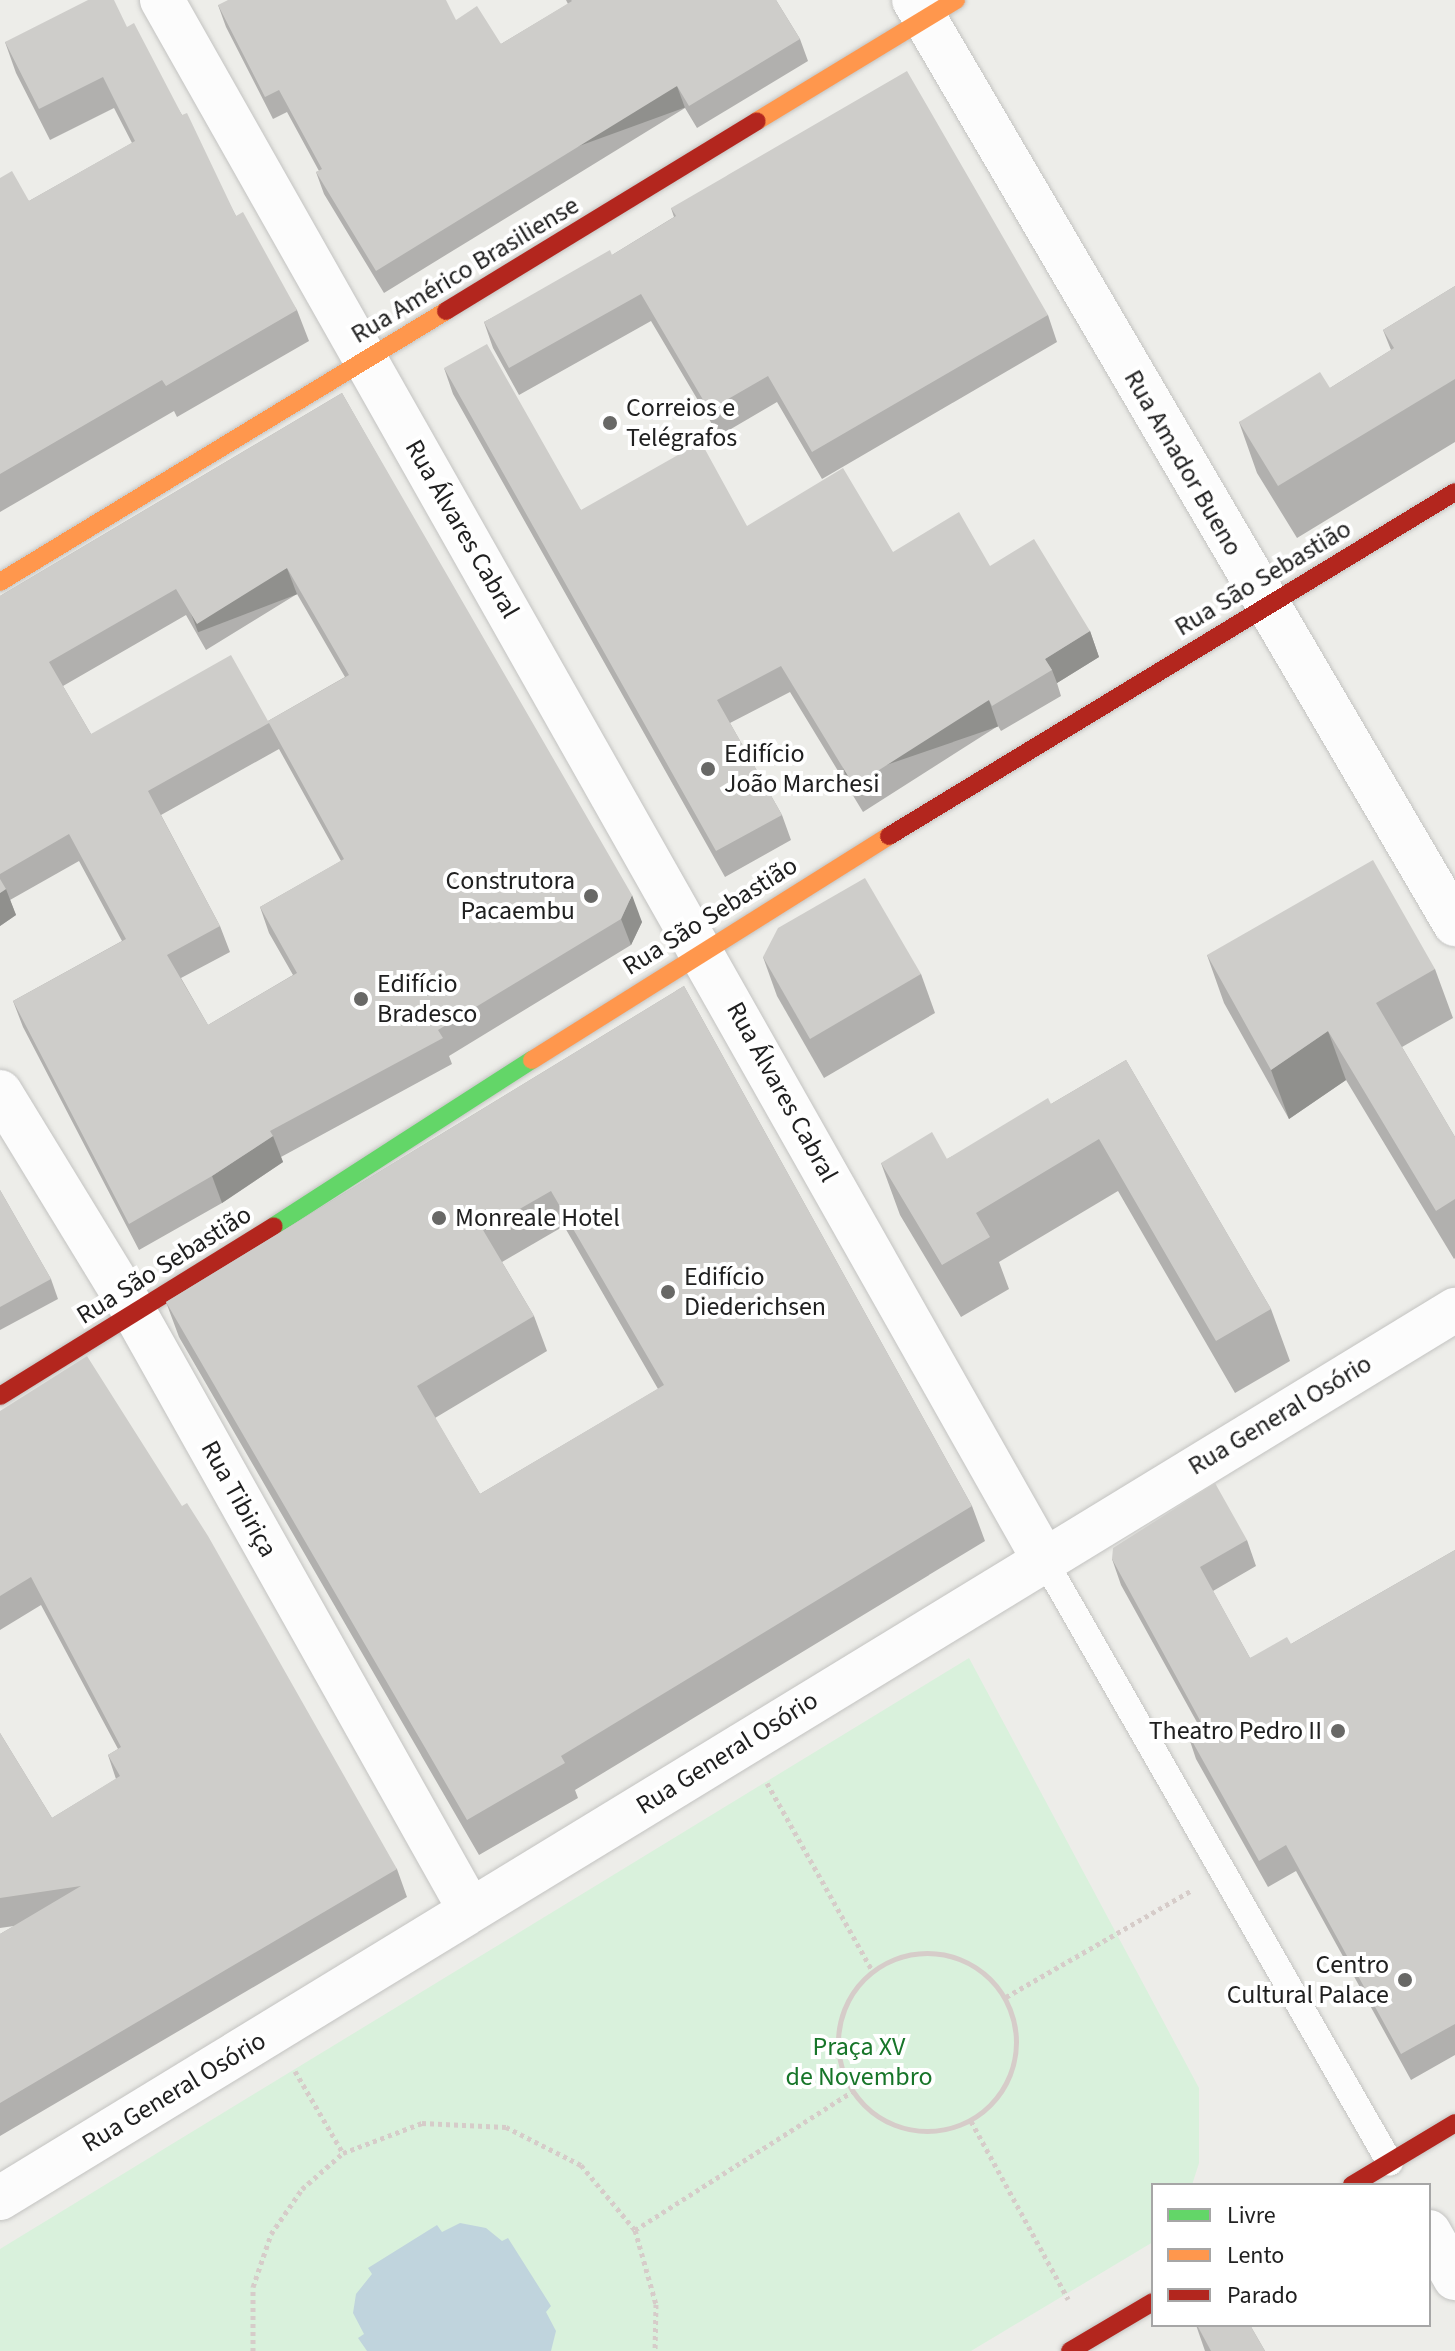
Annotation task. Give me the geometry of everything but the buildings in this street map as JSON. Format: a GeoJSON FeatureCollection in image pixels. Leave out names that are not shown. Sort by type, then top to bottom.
{"type":"FeatureCollection","features":[{"type":"Feature","properties":{"kind":"street","name":"Rua Álvares Cabral"},"geometry":{"type":"LineString","coordinates":[[162,0],[702,950],[1043,1558]]}},
{"type":"Feature","properties":{"kind":"street","name":"Rua Américo Brasiliense"},"geometry":{"type":"LineString","coordinates":[[0,582],[366,361],[932,6]]}},
{"type":"Feature","properties":{"kind":"street","name":"Rua Amador Bueno"},"geometry":{"type":"LineString","coordinates":[[932,6],[1266,607],[1455,924]]}},
{"type":"Feature","properties":{"kind":"street","name":"Rua São Sebastião"},"geometry":{"type":"LineString","coordinates":[[0,1396],[136,1315],[702,950],[1455,492]]}},
{"type":"Feature","properties":{"kind":"street","name":"Rua Tibiriça"},"geometry":{"type":"LineString","coordinates":[[0,1092],[136,1315],[470,1910]]}},
{"type":"Feature","properties":{"kind":"street","name":"Rua General Osório"},"geometry":{"type":"LineString","coordinates":[[0,2198],[1043,1558],[1455,1310]]}},
{"type":"Feature","properties":{"kind":"street"},"geometry":{"type":"LineString","coordinates":[[1360,2183],[1396,2174],[1455,2123]]}},
{"type":"Feature","properties":{"kind":"street"},"geometry":{"type":"LineString","coordinates":[[1431,2236],[1455,2278]]}},
{"type":"Feature","properties":{"kind":"street"},"geometry":{"type":"LineString","coordinates":[[1070,2351],[1151,2303]]}},
{"type":"Feature","properties":{"kind":"lane","name":"Rua Álvares Cabral"},"geometry":{"type":"LineString","coordinates":[[1043,1558],[1396,2174]]}},
{"type":"Feature","properties":{"kind":"path"},"geometry":{"type":"LineString","coordinates":[[745,1742],[872,1970]]}},
{"type":"Feature","properties":{"kind":"path"},"geometry":{"type":"LineString","coordinates":[[1006,1997],[1223,1872]]}},
{"type":"Feature","properties":{"kind":"path"},"geometry":{"type":"LineString","coordinates":[[939,1952],[978,1967],[1006,1997],[1018,2042],[1006,2087],[971,2121],[941,2132],[907,2130],[876,2117],[852,2092],[840,2064],[838,2034],[846,2004],[872,1970],[898,1957],[939,1952]]}},
{"type":"Feature","properties":{"kind":"path"},"geometry":{"type":"LineString","coordinates":[[272,2032],[343,2153]]}},
{"type":"Feature","properties":{"kind":"path"},"geometry":{"type":"LineString","coordinates":[[635,2230],[852,2092]]}},
{"type":"Feature","properties":{"kind":"path"},"geometry":{"type":"LineString","coordinates":[[971,2121],[1090,2339]]}},
{"type":"Feature","properties":{"kind":"path"},"geometry":{"type":"LineString","coordinates":[[253,2351],[253,2287],[271,2234],[302,2189],[343,2153],[422,2123],[506,2127],[581,2165],[635,2230],[656,2304],[655,2351]]}},
{"type":"Feature","properties":{"kind":"green space","name":"Praça XV de Novembro"},"geometry":{"type":"Polygon","coordinates":[[[969,1658],[1199,2088],[1199,2163],[1193,2183],[1151,2183],[1151,2243],[971,2351],[0,2351],[0,2249],[969,1658]]]}},
{"type":"Feature","properties":{"kind":"water"},"geometry":{"type":"Polygon","coordinates":[[[460,2223],[486,2228],[502,2241],[508,2238],[551,2306],[546,2312],[556,2331],[551,2351],[367,2351],[358,2338],[364,2334],[353,2313],[356,2294],[372,2274],[368,2268],[437,2225],[442,2232],[460,2223]]]}},
{"type":"Feature","properties":{"kind":"traffic: fast"},"geometry":{"type":"LineString","coordinates":[[274,1226],[532,1060]]}},
{"type":"Feature","properties":{"kind":"traffic: slow"},"geometry":{"type":"LineString","coordinates":[[757,121],[956,0]]}},
{"type":"Feature","properties":{"kind":"traffic: slow"},"geometry":{"type":"LineString","coordinates":[[0,582],[446,311]]}},
{"type":"Feature","properties":{"kind":"traffic: slow"},"geometry":{"type":"LineString","coordinates":[[532,1060],[889,836]]}},
{"type":"Feature","properties":{"kind":"traffic: jam"},"geometry":{"type":"LineString","coordinates":[[446,311],[757,121]]}},
{"type":"Feature","properties":{"kind":"traffic: jam"},"geometry":{"type":"LineString","coordinates":[[889,836],[1455,492]]}},
{"type":"Feature","properties":{"kind":"traffic: jam"},"geometry":{"type":"LineString","coordinates":[[0,1396],[274,1226]]}},
{"type":"Feature","properties":{"kind":"traffic: jam"},"geometry":{"type":"LineString","coordinates":[[1355,2183],[1455,2123]]}},
{"type":"Feature","properties":{"kind":"traffic: jam"},"geometry":{"type":"LineString","coordinates":[[1070,2351],[1151,2303]]}},
{"type":"Feature","properties":{"kind":"place","name":"Correios e Telégrafos"},"geometry":{"type":"Point","coordinates":[610,423]}},
{"type":"Feature","properties":{"kind":"place","name":"Edifício João Marchesi"},"geometry":{"type":"Point","coordinates":[708,769]}},
{"type":"Feature","properties":{"kind":"place","name":"Construtora Pacaembu"},"geometry":{"type":"Point","coordinates":[591,896]}},
{"type":"Feature","properties":{"kind":"place","name":"Edifício Bradesco"},"geometry":{"type":"Point","coordinates":[361,999]}},
{"type":"Feature","properties":{"kind":"place","name":"Monreale Hotel"},"geometry":{"type":"Point","coordinates":[439,1218]}},
{"type":"Feature","properties":{"kind":"place","name":"Edifício Diederichsen"},"geometry":{"type":"Point","coordinates":[668,1292]}},
{"type":"Feature","properties":{"kind":"place","name":"Theatro Pedro II"},"geometry":{"type":"Point","coordinates":[1338,1731]}},
{"type":"Feature","properties":{"kind":"place","name":"Centro Cultural Palace"},"geometry":{"type":"Point","coordinates":[1405,1980]}}]}
